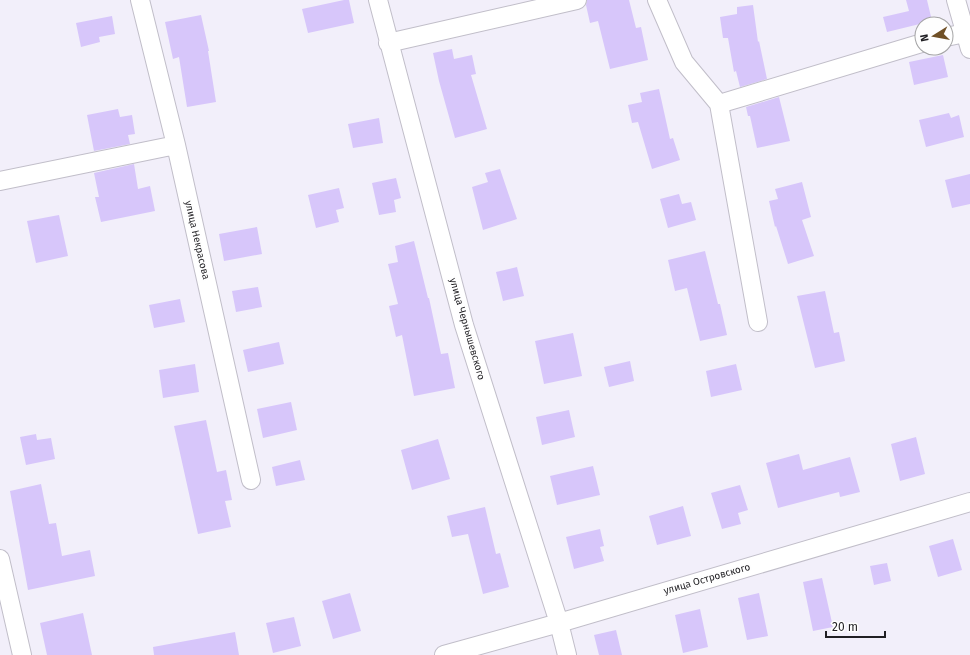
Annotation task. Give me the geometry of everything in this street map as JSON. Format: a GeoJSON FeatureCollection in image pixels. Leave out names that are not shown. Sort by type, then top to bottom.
{"type":"FeatureCollection","features":[{"type":"Feature","properties":{"kind":"street","name":"улица Некрасова"},"geometry":{"type":"LineString","coordinates":[[140,0],[176,145],[251,480]]}},
{"type":"Feature","properties":{"kind":"street","name":"улица Чернышевского"},"geometry":{"type":"LineString","coordinates":[[378,0],[388,43],[464,325],[559,623],[567,655]]}},
{"type":"Feature","properties":{"kind":"street"},"geometry":{"type":"LineString","coordinates":[[388,43],[577,0]]}},
{"type":"Feature","properties":{"kind":"street"},"geometry":{"type":"LineString","coordinates":[[657,0],[684,62],[719,104],[758,322]]}},
{"type":"Feature","properties":{"kind":"street"},"geometry":{"type":"LineString","coordinates":[[954,39],[968,41],[956,0]]}},
{"type":"Feature","properties":{"kind":"street"},"geometry":{"type":"LineString","coordinates":[[719,104],[914,45]]}},
{"type":"Feature","properties":{"kind":"street"},"geometry":{"type":"LineString","coordinates":[[0,181],[176,145]]}},
{"type":"Feature","properties":{"kind":"street","name":"улица Островского"},"geometry":{"type":"LineString","coordinates":[[444,655],[559,623],[970,502]]}},
{"type":"Feature","properties":{"kind":"street"},"geometry":{"type":"LineString","coordinates":[[0,559],[22,655]]}},
{"type":"Feature","properties":{"kind":"building"},"geometry":{"type":"Polygon","coordinates":[[[349,0],[354,23],[308,33],[302,9],[349,0]]]}},
{"type":"Feature","properties":{"kind":"building"},"geometry":{"type":"Polygon","coordinates":[[[587,0],[629,0],[636,28],[641,27],[648,60],[610,69],[598,21],[590,23],[586,5],[587,0]]]}},
{"type":"Feature","properties":{"kind":"building"},"geometry":{"type":"Polygon","coordinates":[[[906,0],[927,0],[931,16],[914,16],[914,25],[887,32],[883,17],[909,11],[906,0]]]}},
{"type":"Feature","properties":{"kind":"building"},"geometry":{"type":"Polygon","coordinates":[[[753,5],[758,42],[759,41],[767,79],[740,87],[736,71],[734,72],[728,38],[723,38],[720,17],[737,14],[737,7],[753,5]]]}},
{"type":"Feature","properties":{"kind":"building"},"geometry":{"type":"Polygon","coordinates":[[[201,15],[209,51],[216,102],[187,107],[179,57],[173,59],[165,22],[201,15]]]}},
{"type":"Feature","properties":{"kind":"building"},"geometry":{"type":"Polygon","coordinates":[[[112,16],[115,34],[99,37],[100,42],[81,47],[76,23],[112,16]]]}},
{"type":"Feature","properties":{"kind":"building"},"geometry":{"type":"Polygon","coordinates":[[[452,49],[454,59],[472,55],[476,74],[471,75],[487,129],[455,138],[439,81],[433,53],[452,49]]]}},
{"type":"Feature","properties":{"kind":"building"},"geometry":{"type":"Polygon","coordinates":[[[943,56],[948,77],[914,85],[909,62],[943,56]]]}},
{"type":"Feature","properties":{"kind":"building"},"geometry":{"type":"Polygon","coordinates":[[[659,89],[670,139],[673,138],[680,160],[652,169],[638,122],[632,123],[628,105],[642,102],[640,93],[659,89]]]}},
{"type":"Feature","properties":{"kind":"building"},"geometry":{"type":"Polygon","coordinates":[[[779,97],[790,141],[757,148],[750,116],[748,116],[746,107],[779,97]]]}},
{"type":"Feature","properties":{"kind":"building"},"geometry":{"type":"Polygon","coordinates":[[[118,109],[120,117],[132,115],[135,134],[128,135],[130,144],[94,151],[87,115],[118,109]]]}},
{"type":"Feature","properties":{"kind":"building"},"geometry":{"type":"Polygon","coordinates":[[[949,113],[951,118],[959,115],[964,137],[926,147],[919,120],[949,113]]]}},
{"type":"Feature","properties":{"kind":"building"},"geometry":{"type":"Polygon","coordinates":[[[379,118],[383,143],[353,148],[348,124],[379,118]]]}},
{"type":"Feature","properties":{"kind":"building"},"geometry":{"type":"Polygon","coordinates":[[[134,164],[138,189],[150,186],[155,211],[101,222],[95,197],[99,197],[94,173],[134,164]]]}},
{"type":"Feature","properties":{"kind":"building"},"geometry":{"type":"Polygon","coordinates":[[[500,169],[517,219],[483,230],[472,187],[488,182],[485,173],[500,169]]]}},
{"type":"Feature","properties":{"kind":"building"},"geometry":{"type":"Polygon","coordinates":[[[970,174],[970,204],[952,208],[945,180],[970,174]]]}},
{"type":"Feature","properties":{"kind":"building"},"geometry":{"type":"Polygon","coordinates":[[[396,178],[401,198],[394,200],[396,212],[379,215],[372,183],[396,178]]]}},
{"type":"Feature","properties":{"kind":"building"},"geometry":{"type":"Polygon","coordinates":[[[802,182],[811,217],[802,220],[814,256],[788,264],[776,226],[775,227],[769,201],[778,199],[775,189],[802,182]]]}},
{"type":"Feature","properties":{"kind":"building"},"geometry":{"type":"Polygon","coordinates":[[[339,188],[344,208],[336,210],[339,222],[316,228],[308,195],[339,188]]]}},
{"type":"Feature","properties":{"kind":"building"},"geometry":{"type":"Polygon","coordinates":[[[679,194],[682,204],[691,202],[696,220],[668,228],[660,199],[679,194]]]}},
{"type":"Feature","properties":{"kind":"building"},"geometry":{"type":"Polygon","coordinates":[[[59,215],[68,256],[36,263],[27,221],[59,215]]]}},
{"type":"Feature","properties":{"kind":"building"},"geometry":{"type":"Polygon","coordinates":[[[257,227],[262,254],[224,261],[219,234],[257,227]]]}},
{"type":"Feature","properties":{"kind":"building"},"geometry":{"type":"Polygon","coordinates":[[[414,241],[429,298],[441,354],[448,353],[455,388],[414,396],[402,335],[396,337],[389,306],[398,304],[388,264],[398,262],[395,246],[414,241]]]}},
{"type":"Feature","properties":{"kind":"building"},"geometry":{"type":"Polygon","coordinates":[[[705,251],[727,335],[700,341],[687,288],[675,291],[668,260],[705,251]]]}},
{"type":"Feature","properties":{"kind":"building"},"geometry":{"type":"Polygon","coordinates":[[[517,267],[524,296],[503,301],[496,272],[517,267]]]}},
{"type":"Feature","properties":{"kind":"building"},"geometry":{"type":"Polygon","coordinates":[[[258,287],[262,307],[236,312],[232,291],[258,287]]]}},
{"type":"Feature","properties":{"kind":"building"},"geometry":{"type":"Polygon","coordinates":[[[825,291],[834,333],[839,332],[845,361],[815,368],[797,296],[825,291]]]}},
{"type":"Feature","properties":{"kind":"building"},"geometry":{"type":"Polygon","coordinates":[[[180,299],[185,322],[154,328],[149,305],[180,299]]]}},
{"type":"Feature","properties":{"kind":"building"},"geometry":{"type":"Polygon","coordinates":[[[573,333],[582,376],[544,384],[535,341],[573,333]]]}},
{"type":"Feature","properties":{"kind":"building"},"geometry":{"type":"Polygon","coordinates":[[[279,342],[284,364],[248,372],[243,350],[279,342]]]}},
{"type":"Feature","properties":{"kind":"building"},"geometry":{"type":"Polygon","coordinates":[[[630,361],[634,381],[609,387],[604,367],[630,361]]]}},
{"type":"Feature","properties":{"kind":"building"},"geometry":{"type":"Polygon","coordinates":[[[195,364],[199,392],[163,398],[159,370],[195,364]]]}},
{"type":"Feature","properties":{"kind":"building"},"geometry":{"type":"Polygon","coordinates":[[[736,364],[742,390],[711,397],[706,371],[736,364]]]}},
{"type":"Feature","properties":{"kind":"building"},"geometry":{"type":"Polygon","coordinates":[[[291,402],[297,430],[263,438],[257,409],[291,402]]]}},
{"type":"Feature","properties":{"kind":"building"},"geometry":{"type":"Polygon","coordinates":[[[569,410],[575,437],[542,445],[536,417],[569,410]]]}},
{"type":"Feature","properties":{"kind":"building"},"geometry":{"type":"Polygon","coordinates":[[[206,420],[217,472],[226,470],[232,500],[225,501],[231,527],[198,534],[174,426],[206,420]]]}},
{"type":"Feature","properties":{"kind":"building"},"geometry":{"type":"Polygon","coordinates":[[[36,434],[37,440],[51,438],[55,459],[26,465],[20,437],[36,434]]]}},
{"type":"Feature","properties":{"kind":"building"},"geometry":{"type":"Polygon","coordinates":[[[916,437],[925,474],[900,481],[891,444],[916,437]]]}},
{"type":"Feature","properties":{"kind":"building"},"geometry":{"type":"Polygon","coordinates":[[[438,439],[450,479],[412,490],[401,450],[438,439]]]}},
{"type":"Feature","properties":{"kind":"building"},"geometry":{"type":"Polygon","coordinates":[[[799,454],[803,470],[850,457],[860,492],[840,497],[839,492],[778,508],[766,463],[799,454]]]}},
{"type":"Feature","properties":{"kind":"building"},"geometry":{"type":"Polygon","coordinates":[[[300,460],[305,480],[276,486],[272,467],[300,460]]]}},
{"type":"Feature","properties":{"kind":"building"},"geometry":{"type":"Polygon","coordinates":[[[593,466],[600,495],[557,505],[550,476],[593,466]]]}},
{"type":"Feature","properties":{"kind":"building"},"geometry":{"type":"Polygon","coordinates":[[[41,484],[49,524],[56,523],[62,556],[90,550],[95,576],[28,590],[10,491],[41,484]]]}},
{"type":"Feature","properties":{"kind":"building"},"geometry":{"type":"Polygon","coordinates":[[[740,485],[748,510],[738,513],[741,524],[722,529],[711,493],[740,485]]]}},
{"type":"Feature","properties":{"kind":"building"},"geometry":{"type":"Polygon","coordinates":[[[683,506],[691,536],[657,545],[649,516],[683,506]]]}},
{"type":"Feature","properties":{"kind":"building"},"geometry":{"type":"Polygon","coordinates":[[[485,507],[496,554],[500,553],[509,587],[483,594],[468,534],[452,537],[447,516],[485,507]]]}},
{"type":"Feature","properties":{"kind":"building"},"geometry":{"type":"Polygon","coordinates":[[[600,529],[604,546],[600,547],[604,561],[574,569],[566,537],[600,529]]]}},
{"type":"Feature","properties":{"kind":"building"},"geometry":{"type":"Polygon","coordinates":[[[953,539],[962,570],[938,577],[929,546],[953,539]]]}},
{"type":"Feature","properties":{"kind":"building"},"geometry":{"type":"Polygon","coordinates":[[[887,563],[891,581],[874,585],[870,566],[887,563]]]}},
{"type":"Feature","properties":{"kind":"building"},"geometry":{"type":"Polygon","coordinates":[[[822,578],[833,627],[813,631],[803,582],[822,578]]]}},
{"type":"Feature","properties":{"kind":"building"},"geometry":{"type":"Polygon","coordinates":[[[350,593],[361,631],[333,639],[322,601],[350,593]]]}},
{"type":"Feature","properties":{"kind":"building"},"geometry":{"type":"Polygon","coordinates":[[[759,593],[768,636],[747,640],[738,598],[759,593]]]}},
{"type":"Feature","properties":{"kind":"building"},"geometry":{"type":"Polygon","coordinates":[[[700,609],[708,647],[683,653],[675,615],[700,609]]]}},
{"type":"Feature","properties":{"kind":"building"},"geometry":{"type":"Polygon","coordinates":[[[83,613],[92,655],[47,655],[40,623],[83,613]]]}},
{"type":"Feature","properties":{"kind":"building"},"geometry":{"type":"Polygon","coordinates":[[[294,617],[301,646],[273,653],[266,623],[294,617]]]}},
{"type":"Feature","properties":{"kind":"building"},"geometry":{"type":"Polygon","coordinates":[[[616,630],[622,655],[599,655],[594,635],[616,630]]]}},
{"type":"Feature","properties":{"kind":"building"},"geometry":{"type":"Polygon","coordinates":[[[235,632],[239,655],[154,655],[153,647],[235,632]]]}}]}
